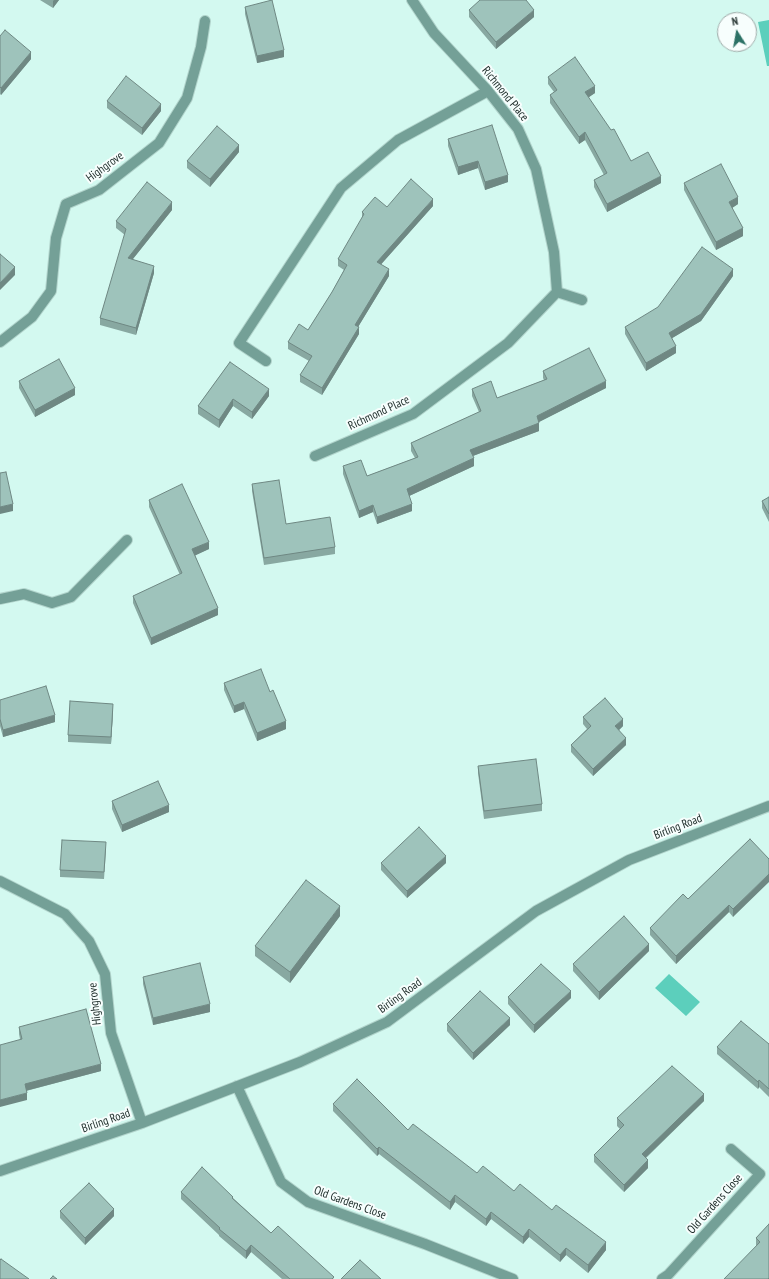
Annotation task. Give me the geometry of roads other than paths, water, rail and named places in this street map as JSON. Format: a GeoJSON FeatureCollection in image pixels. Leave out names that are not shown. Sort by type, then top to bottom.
{"type":"FeatureCollection","features":[{"type":"Feature","properties":{"kind":"street","name":"Richmond Place"},"geometry":{"type":"LineString","coordinates":[[315,456],[413,414],[508,343],[557,292],[554,252],[536,169],[518,129],[488,90],[434,33],[412,0]]}},
{"type":"Feature","properties":{"kind":"street","name":"Highgrove"},"geometry":{"type":"LineString","coordinates":[[0,342],[32,317],[51,291],[56,238],[66,204],[99,190],[159,143],[187,98],[201,47],[206,21]]}},
{"type":"Feature","properties":{"kind":"street"},"geometry":{"type":"LineString","coordinates":[[266,361],[239,343],[341,188],[398,140],[488,90]]}},
{"type":"Feature","properties":{"kind":"street"},"geometry":{"type":"LineString","coordinates":[[557,292],[582,300]]}},
{"type":"Feature","properties":{"kind":"street"},"geometry":{"type":"LineString","coordinates":[[0,598],[24,594],[52,603],[71,596],[127,540]]}},
{"type":"Feature","properties":{"kind":"street","name":"Birling Road"},"geometry":{"type":"LineString","coordinates":[[0,1171],[142,1123],[300,1062],[387,1022],[536,911],[629,860],[769,806]]}},
{"type":"Feature","properties":{"kind":"street","name":"Highgrove"},"geometry":{"type":"LineString","coordinates":[[0,881],[65,914],[89,941],[104,974],[111,1033],[142,1123]]}},
{"type":"Feature","properties":{"kind":"street","name":"Old Gardens Close"},"geometry":{"type":"LineString","coordinates":[[237,1086],[281,1182],[308,1202],[425,1244],[513,1279]]}},
{"type":"Feature","properties":{"kind":"street","name":"Old Gardens Close"},"geometry":{"type":"LineString","coordinates":[[662,1279],[668,1275],[760,1174],[731,1149]]}}]}
